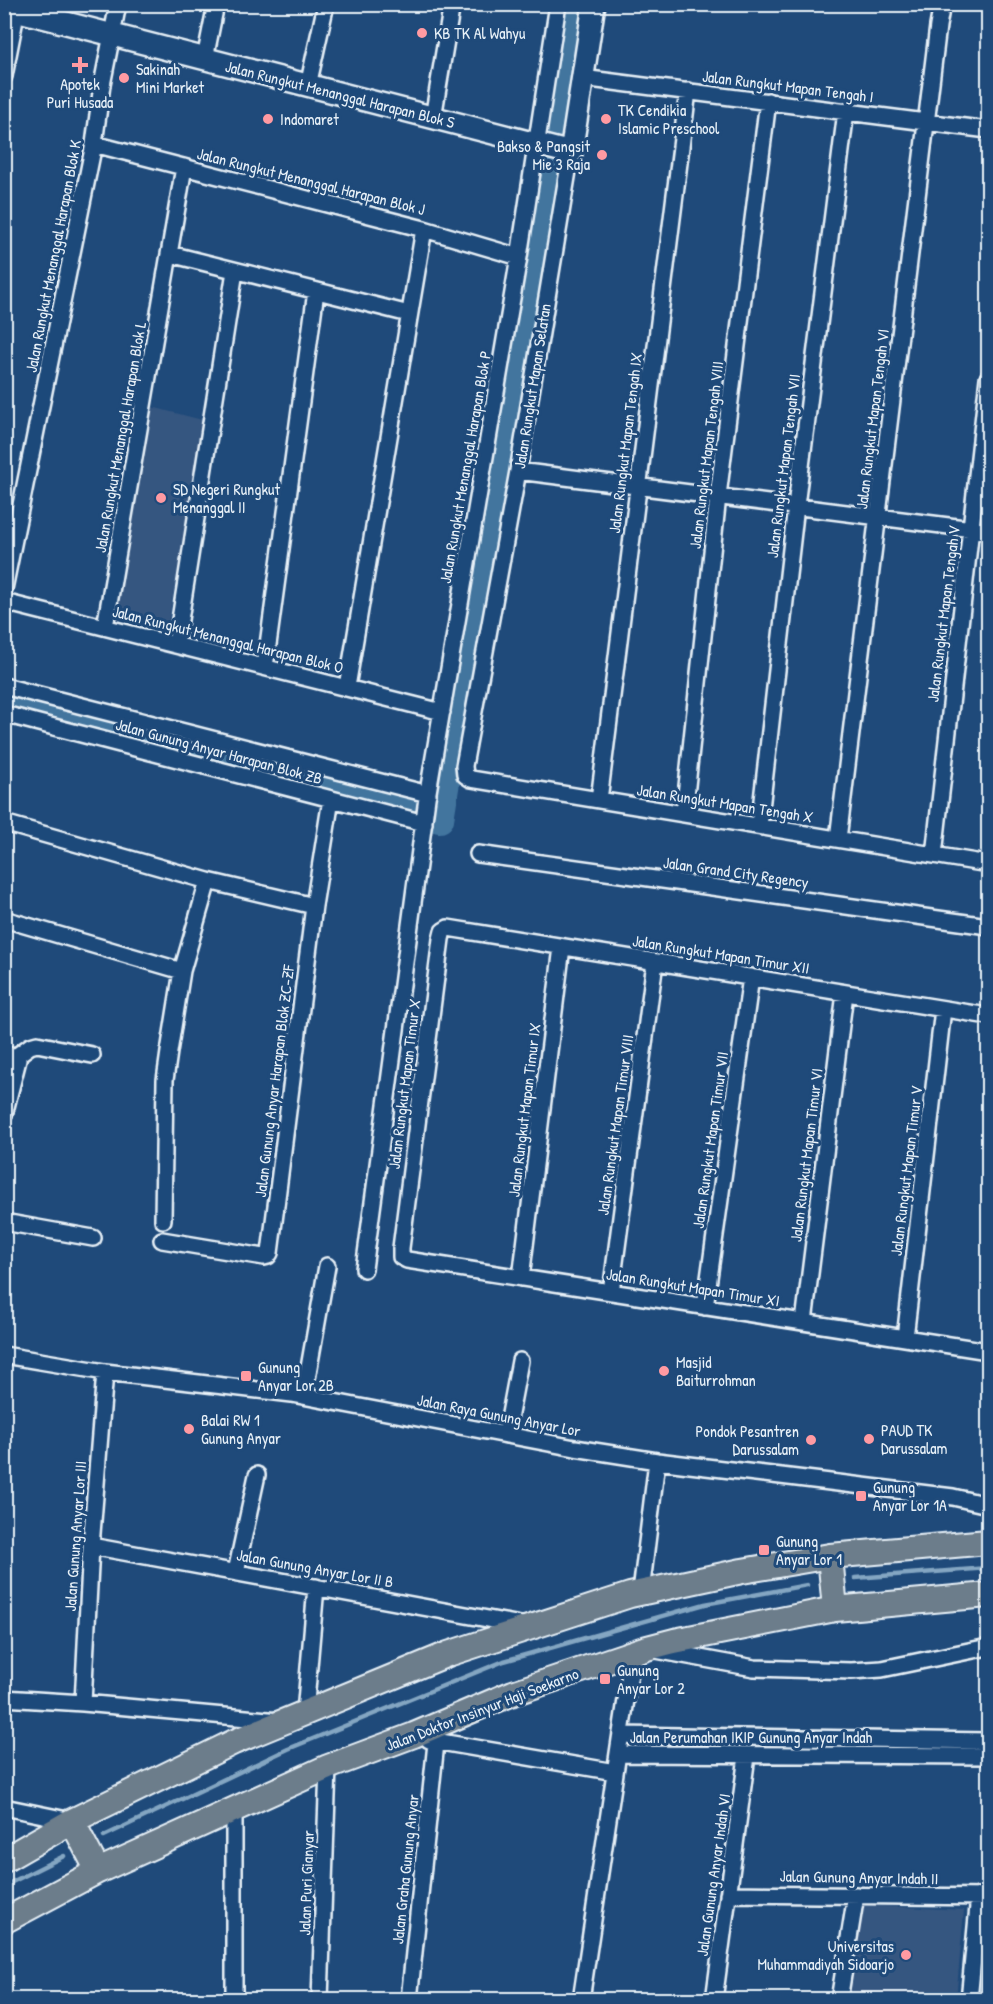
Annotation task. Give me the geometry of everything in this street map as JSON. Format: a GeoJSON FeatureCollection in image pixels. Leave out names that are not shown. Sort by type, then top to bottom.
{"type":"FeatureCollection","features":[{"type":"Feature","properties":{"kind":"main road"},"geometry":{"type":"LineString","coordinates":[[4,1860],[72,1821],[234,1742],[448,1654],[641,1592],[742,1571],[830,1556],[988,1542]]}},
{"type":"Feature","properties":{"kind":"main road"},"geometry":{"type":"LineString","coordinates":[[830,1556],[835,1609]]}},
{"type":"Feature","properties":{"kind":"main road","name":"Jalan Doktor Insinyur Haji Soekarno"},"geometry":{"type":"LineString","coordinates":[[4,1921],[98,1871],[234,1808],[328,1767],[414,1735],[513,1693],[674,1641],[835,1609],[988,1595]]}},
{"type":"Feature","properties":{"kind":"main road"},"geometry":{"type":"LineString","coordinates":[[72,1821],[98,1871]]}},
{"type":"Feature","properties":{"kind":"street","name":"Jalan Rungkut Menanggal Harapan Blok K"},"geometry":{"type":"LineString","coordinates":[[4,589],[94,144],[102,85],[118,4]]}},
{"type":"Feature","properties":{"kind":"street"},"geometry":{"type":"LineString","coordinates":[[205,59],[216,4]]}},
{"type":"Feature","properties":{"kind":"street"},"geometry":{"type":"LineString","coordinates":[[308,86],[327,4]]}},
{"type":"Feature","properties":{"kind":"street"},"geometry":{"type":"LineString","coordinates":[[433,118],[452,4]]}},
{"type":"Feature","properties":{"kind":"street","name":"Jalan Rungkut Menanggal Harapan Blok P"},"geometry":{"type":"LineString","coordinates":[[364,1269],[427,798],[538,145],[558,4]]}},
{"type":"Feature","properties":{"kind":"street","name":"Jalan Rungkut Mapan Selatan"},"geometry":{"type":"LineString","coordinates":[[464,766],[518,471],[567,152],[594,4]]}},
{"type":"Feature","properties":{"kind":"street","name":"Jalan Rungkut Mapan Tengah VI"},"geometry":{"type":"LineString","coordinates":[[838,839],[942,4]]}},
{"type":"Feature","properties":{"kind":"street","name":"Jalan Rungkut Menanggal Harapan Blok S"},"geometry":{"type":"LineString","coordinates":[[12,8],[112,36],[567,152]]}},
{"type":"Feature","properties":{"kind":"street"},"geometry":{"type":"LineString","coordinates":[[4,76],[12,8]]}},
{"type":"Feature","properties":{"kind":"street","name":"Jalan Rungkut Mapan Tengah I"},"geometry":{"type":"LineString","coordinates":[[582,78],[988,130]]}},
{"type":"Feature","properties":{"kind":"street","name":"Jalan Rungkut Mapan Tengah IX"},"geometry":{"type":"LineString","coordinates":[[599,800],[688,91]]}},
{"type":"Feature","properties":{"kind":"street","name":"Jalan Rungkut Mapan Tengah VIII"},"geometry":{"type":"LineString","coordinates":[[684,814],[718,496],[768,101]]}},
{"type":"Feature","properties":{"kind":"street","name":"Jalan Rungkut Mapan Tengah VII"},"geometry":{"type":"LineString","coordinates":[[759,826],[796,506],[846,111]]}},
{"type":"Feature","properties":{"kind":"street","name":"Jalan Rungkut Menanggal Harapan Blok J"},"geometry":{"type":"LineString","coordinates":[[94,144],[424,229],[519,257]]}},
{"type":"Feature","properties":{"kind":"street","name":"Jalan Rungkut Menanggal Harapan Blok L"},"geometry":{"type":"LineString","coordinates":[[105,627],[184,167]]}},
{"type":"Feature","properties":{"kind":"street"},"geometry":{"type":"LineString","coordinates":[[346,687],[424,229]]}},
{"type":"Feature","properties":{"kind":"street"},"geometry":{"type":"LineString","coordinates":[[170,254],[409,314]]}},
{"type":"Feature","properties":{"kind":"street"},"geometry":{"type":"LineString","coordinates":[[177,645],[235,271]]}},
{"type":"Feature","properties":{"kind":"street"},"geometry":{"type":"LineString","coordinates":[[265,667],[316,291]]}},
{"type":"Feature","properties":{"kind":"street","name":"Jalan Rungkut Mapan Tengah V"},"geometry":{"type":"LineString","coordinates":[[934,855],[988,378]]}},
{"type":"Feature","properties":{"kind":"street"},"geometry":{"type":"LineString","coordinates":[[518,471],[988,531]]}},
{"type":"Feature","properties":{"kind":"street","name":"Jalan Rungkut Menanggal Harapan Blok O"},"geometry":{"type":"LineString","coordinates":[[4,602],[442,712]]}},
{"type":"Feature","properties":{"kind":"street"},"geometry":{"type":"LineString","coordinates":[[4,686],[427,798]]}},
{"type":"Feature","properties":{"kind":"street","name":"Jalan Gunung Anyar Harapan Blok ZB"},"geometry":{"type":"LineString","coordinates":[[4,714],[331,799],[424,820]]}},
{"type":"Feature","properties":{"kind":"street","name":"Jalan Rungkut Mapan Tengah X"},"geometry":{"type":"LineString","coordinates":[[464,766],[465,775],[471,779],[988,864]]}},
{"type":"Feature","properties":{"kind":"street","name":"Jalan Gunung Anyar Harapan Blok ZC-ZF"},"geometry":{"type":"LineString","coordinates":[[162,1240],[264,1257],[270,1253],[314,906],[331,799]]}},
{"type":"Feature","properties":{"kind":"street"},"geometry":{"type":"LineString","coordinates":[[4,822],[208,881],[314,906]]}},
{"type":"Feature","properties":{"kind":"street","name":"Jalan Grand City Regency"},"geometry":{"type":"LineString","coordinates":[[478,854],[988,926]]}},
{"type":"Feature","properties":{"kind":"street"},"geometry":{"type":"LineString","coordinates":[[163,1220],[165,1080],[182,971],[208,881]]}},
{"type":"Feature","properties":{"kind":"street"},"geometry":{"type":"LineString","coordinates":[[5,922],[182,971]]}},
{"type":"Feature","properties":{"kind":"street","name":"Jalan Rungkut Mapan Timur XII"},"geometry":{"type":"LineString","coordinates":[[448,928],[988,1016]]}},
{"type":"Feature","properties":{"kind":"street","name":"Jalan Rungkut Mapan Timur X"},"geometry":{"type":"LineString","coordinates":[[401,1248],[441,939],[443,931],[448,928]]}},
{"type":"Feature","properties":{"kind":"street","name":"Jalan Rungkut Mapan Timur IX"},"geometry":{"type":"LineString","coordinates":[[521,1278],[562,947]]}},
{"type":"Feature","properties":{"kind":"street","name":"Jalan Rungkut Mapan Timur VIII"},"geometry":{"type":"LineString","coordinates":[[611,1292],[655,962]]}},
{"type":"Feature","properties":{"kind":"street","name":"Jalan Rungkut Mapan Timur VII"},"geometry":{"type":"LineString","coordinates":[[705,1307],[751,977]]}},
{"type":"Feature","properties":{"kind":"street","name":"Jalan Rungkut Mapan Timur VI"},"geometry":{"type":"LineString","coordinates":[[804,1322],[845,993]]}},
{"type":"Feature","properties":{"kind":"street","name":"Jalan Rungkut Mapan Timur V"},"geometry":{"type":"LineString","coordinates":[[905,1338],[943,1009]]}},
{"type":"Feature","properties":{"kind":"street"},"geometry":{"type":"LineString","coordinates":[[4,1115],[17,1063],[10,1055],[37,1044],[92,1055]]}},
{"type":"Feature","properties":{"kind":"street"},"geometry":{"type":"LineString","coordinates":[[4,1222],[93,1238]]}},
{"type":"Feature","properties":{"kind":"street","name":"Jalan Rungkut Mapan Timur XI"},"geometry":{"type":"LineString","coordinates":[[401,1248],[401,1257],[406,1260],[988,1351]]}},
{"type":"Feature","properties":{"kind":"street"},"geometry":{"type":"LineString","coordinates":[[304,1396],[327,1266]]}},
{"type":"Feature","properties":{"kind":"street","name":"Jalan Raya Gunung Anyar Lor"},"geometry":{"type":"LineString","coordinates":[[4,1355],[105,1372],[304,1396],[657,1461],[953,1497],[988,1505]]}},
{"type":"Feature","properties":{"kind":"street"},"geometry":{"type":"LineString","coordinates":[[506,1435],[520,1361]]}},
{"type":"Feature","properties":{"kind":"street","name":"Jalan Gunung Anyar Lor III"},"geometry":{"type":"LineString","coordinates":[[82,1703],[91,1546],[105,1372]]}},
{"type":"Feature","properties":{"kind":"street"},"geometry":{"type":"LineString","coordinates":[[641,1592],[657,1461]]}},
{"type":"Feature","properties":{"kind":"street"},"geometry":{"type":"LineString","coordinates":[[236,1572],[256,1475]]}},
{"type":"Feature","properties":{"kind":"street","name":"Jalan Gunung Anyar Lor II B"},"geometry":{"type":"LineString","coordinates":[[91,1546],[532,1627]]}},
{"type":"Feature","properties":{"kind":"street"},"geometry":{"type":"LineString","coordinates":[[4,1698],[235,1716],[295,1717],[316,1587]]}},
{"type":"Feature","properties":{"kind":"street"},"geometry":{"type":"LineString","coordinates":[[618,1754],[640,1651],[754,1668],[851,1671],[882,1669],[988,1647]]}},
{"type":"Feature","properties":{"kind":"street"},"geometry":{"type":"LineString","coordinates":[[234,1742],[235,1716]]}},
{"type":"Feature","properties":{"kind":"street"},"geometry":{"type":"LineString","coordinates":[[414,1735],[436,1743],[615,1772]]}},
{"type":"Feature","properties":{"kind":"street"},"geometry":{"type":"LineString","coordinates":[[621,1735],[988,1740]]}},
{"type":"Feature","properties":{"kind":"street","name":"Jalan Graha Gunung Anyar"},"geometry":{"type":"LineString","coordinates":[[409,2000],[436,1743]]}},
{"type":"Feature","properties":{"kind":"street","name":"Jalan Perumahan IKIP Gunung Anyar Indah"},"geometry":{"type":"LineString","coordinates":[[581,2000],[618,1754],[988,1756]]}},
{"type":"Feature","properties":{"kind":"street","name":"Jalan Gunung Anyar Indah VI"},"geometry":{"type":"LineString","coordinates":[[714,2000],[747,1756]]}},
{"type":"Feature","properties":{"kind":"street","name":"Jalan Puri Gianyar"},"geometry":{"type":"LineString","coordinates":[[320,2000],[328,1767]]}},
{"type":"Feature","properties":{"kind":"street"},"geometry":{"type":"LineString","coordinates":[[4,1807],[72,1821]]}},
{"type":"Feature","properties":{"kind":"street"},"geometry":{"type":"LineString","coordinates":[[234,1808],[234,2000]]}},
{"type":"Feature","properties":{"kind":"street","name":"Jalan Gunung Anyar Indah II"},"geometry":{"type":"LineString","coordinates":[[729,1894],[984,1897]]}},
{"type":"Feature","properties":{"kind":"street"},"geometry":{"type":"LineString","coordinates":[[839,2000],[856,1895]]}},
{"type":"Feature","properties":{"kind":"street"},"geometry":{"type":"LineString","coordinates":[[969,2000],[984,1897]]}},
{"type":"Feature","properties":{"kind":"shaded area","name":"SD Negeri Rungkut Menanggal II"},"geometry":{"type":"Polygon","coordinates":[[[148,406],[206,421],[167,628],[108,617],[148,406]]]}},
{"type":"Feature","properties":{"kind":"shaded area","name":"Universitas Muhammadiyah Sidoarjo"},"geometry":{"type":"Polygon","coordinates":[[[860,1905],[964,1910],[956,1999],[845,2000],[860,1905]]]}},
{"type":"Feature","properties":{"kind":"waterway"},"geometry":{"type":"LineString","coordinates":[[4,702],[440,819],[571,4]]}},
{"type":"Feature","properties":{"kind":"waterway"},"geometry":{"type":"LineString","coordinates":[[855,1578],[988,1568]]}},
{"type":"Feature","properties":{"kind":"waterway"},"geometry":{"type":"LineString","coordinates":[[104,1836],[288,1749],[504,1661],[705,1604],[807,1585]]}},
{"type":"Feature","properties":{"kind":"waterway"},"geometry":{"type":"LineString","coordinates":[[4,1886],[64,1856]]}},
{"type":"Feature","properties":{"kind":"place","name":"KB TK Al Wahyu"},"geometry":{"type":"Point","coordinates":[422,33]}},
{"type":"Feature","properties":{"kind":"place","name":"Apotek Puri Husada"},"geometry":{"type":"Point","coordinates":[80,65]}},
{"type":"Feature","properties":{"kind":"place","name":"Sakinah Mini Market"},"geometry":{"type":"Point","coordinates":[124,78]}},
{"type":"Feature","properties":{"kind":"place","name":"Indomaret"},"geometry":{"type":"Point","coordinates":[268,119]}},
{"type":"Feature","properties":{"kind":"place","name":"TK Cendikia Islamic Preschool"},"geometry":{"type":"Point","coordinates":[606,119]}},
{"type":"Feature","properties":{"kind":"place","name":"Bakso & Pangsit Mie 3 Raja"},"geometry":{"type":"Point","coordinates":[602,155]}},
{"type":"Feature","properties":{"kind":"place","name":"SD Negeri Rungkut Menanggal II"},"geometry":{"type":"Point","coordinates":[161,498]}},
{"type":"Feature","properties":{"kind":"place","name":"Masjid Baiturrohman"},"geometry":{"type":"Point","coordinates":[664,1371]}},
{"type":"Feature","properties":{"kind":"place","name":"Gunung Anyar Lor 2B"},"geometry":{"type":"Point","coordinates":[246,1376]}},
{"type":"Feature","properties":{"kind":"place","name":"Balai RW 1 Gunung Anyar"},"geometry":{"type":"Point","coordinates":[189,1429]}},
{"type":"Feature","properties":{"kind":"place","name":"PAUD TK Darussalam"},"geometry":{"type":"Point","coordinates":[869,1439]}},
{"type":"Feature","properties":{"kind":"place","name":"Pondok Pesantren Darussalam"},"geometry":{"type":"Point","coordinates":[811,1440]}},
{"type":"Feature","properties":{"kind":"place","name":"Gunung Anyar Lor 1A"},"geometry":{"type":"Point","coordinates":[861,1496]}},
{"type":"Feature","properties":{"kind":"place","name":"Gunung Anyar Lor 1"},"geometry":{"type":"Point","coordinates":[764,1550]}},
{"type":"Feature","properties":{"kind":"place","name":"Gunung Anyar Lor 2"},"geometry":{"type":"Point","coordinates":[605,1679]}},
{"type":"Feature","properties":{"kind":"place","name":"Universitas Muhammadiyah Sidoarjo"},"geometry":{"type":"Point","coordinates":[906,1955]}}]}
